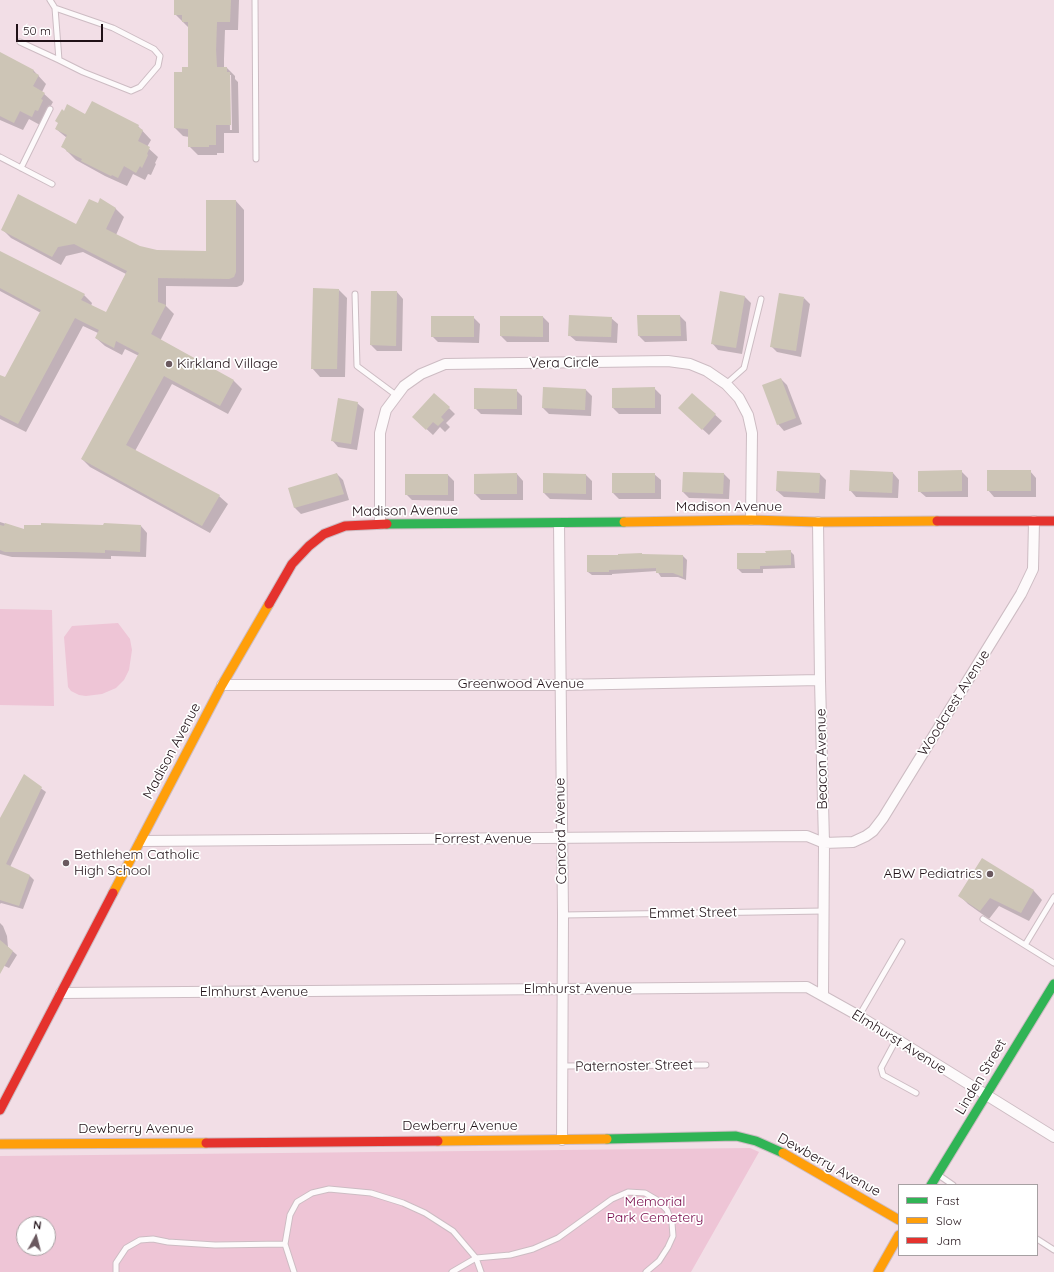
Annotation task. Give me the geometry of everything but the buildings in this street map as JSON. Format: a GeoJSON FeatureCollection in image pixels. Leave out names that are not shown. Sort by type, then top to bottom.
{"type":"FeatureCollection","features":[{"type":"Feature","properties":{"kind":"street","name":"Vera Circle"},"geometry":{"type":"LineString","coordinates":[[380,524],[380,433],[386,410],[404,386],[421,374],[445,364],[668,361],[690,364],[706,371],[726,384],[739,398],[748,415],[752,432],[751,520]]}},
{"type":"Feature","properties":{"kind":"street","name":"Madison Avenue"},"geometry":{"type":"LineString","coordinates":[[0,1110],[222,685],[292,564],[309,546],[324,534],[345,526],[380,524],[751,520],[818,522],[1054,521]]}},
{"type":"Feature","properties":{"kind":"street","name":"Woodcrest Avenue"},"geometry":{"type":"LineString","coordinates":[[824,843],[852,842],[873,831],[883,818],[1021,594],[1033,569],[1034,521]]}},
{"type":"Feature","properties":{"kind":"street","name":"Beacon Avenue"},"geometry":{"type":"LineString","coordinates":[[818,522],[824,843],[823,996]]}},
{"type":"Feature","properties":{"kind":"street","name":"Concord Avenue"},"geometry":{"type":"LineString","coordinates":[[559,523],[559,685],[563,915],[562,1140]]}},
{"type":"Feature","properties":{"kind":"street","name":"Greenwood Avenue"},"geometry":{"type":"LineString","coordinates":[[222,685],[559,685],[820,680]]}},
{"type":"Feature","properties":{"kind":"street","name":"Forrest Avenue"},"geometry":{"type":"LineString","coordinates":[[141,841],[807,836],[824,843]]}},
{"type":"Feature","properties":{"kind":"street","name":"Linden Street"},"geometry":{"type":"LineString","coordinates":[[932,1184],[1054,984]]}},
{"type":"Feature","properties":{"kind":"street","name":"Elmhurst Avenue"},"geometry":{"type":"LineString","coordinates":[[61,993],[807,987],[858,1016],[1054,1137]]}},
{"type":"Feature","properties":{"kind":"street","name":"Dewberry Avenue"},"geometry":{"type":"LineString","coordinates":[[0,1144],[562,1140],[736,1136],[756,1141],[778,1150],[898,1219]]}},
{"type":"Feature","properties":{"kind":"street"},"geometry":{"type":"LineString","coordinates":[[878,1272],[898,1238]]}},
{"type":"Feature","properties":{"kind":"lane"},"geometry":{"type":"LineString","coordinates":[[50,0],[54,8],[58,60]]}},
{"type":"Feature","properties":{"kind":"lane"},"geometry":{"type":"LineString","coordinates":[[255,0],[256,159]]}},
{"type":"Feature","properties":{"kind":"lane"},"geometry":{"type":"LineString","coordinates":[[20,42],[84,72],[131,91],[140,87],[158,66],[160,56],[154,49],[113,28],[54,8]]}},
{"type":"Feature","properties":{"kind":"lane"},"geometry":{"type":"LineString","coordinates":[[21,168],[50,109]]}},
{"type":"Feature","properties":{"kind":"lane"},"geometry":{"type":"LineString","coordinates":[[0,157],[52,184]]}},
{"type":"Feature","properties":{"kind":"lane"},"geometry":{"type":"LineString","coordinates":[[355,294],[357,366],[396,395]]}},
{"type":"Feature","properties":{"kind":"lane"},"geometry":{"type":"LineString","coordinates":[[726,384],[744,368],[761,299]]}},
{"type":"Feature","properties":{"kind":"lane"},"geometry":{"type":"LineString","coordinates":[[1025,945],[1054,897]]}},
{"type":"Feature","properties":{"kind":"lane","name":"Emmet Street"},"geometry":{"type":"LineString","coordinates":[[563,915],[824,911]]}},
{"type":"Feature","properties":{"kind":"lane"},"geometry":{"type":"LineString","coordinates":[[983,919],[1054,964]]}},
{"type":"Feature","properties":{"kind":"lane"},"geometry":{"type":"LineString","coordinates":[[858,1016],[902,942]]}},
{"type":"Feature","properties":{"kind":"lane"},"geometry":{"type":"LineString","coordinates":[[896,1040],[880,1068],[883,1075],[916,1093]]}},
{"type":"Feature","properties":{"kind":"lane","name":"Paternoster Street"},"geometry":{"type":"LineString","coordinates":[[563,1066],[706,1065]]}},
{"type":"Feature","properties":{"kind":"lane"},"geometry":{"type":"LineString","coordinates":[[938,1175],[952,1184]]}},
{"type":"Feature","properties":{"kind":"lane"},"geometry":{"type":"LineString","coordinates":[[294,1272],[286,1244],[290,1215],[297,1202],[312,1193],[329,1189],[371,1193],[403,1203],[425,1213],[453,1231],[476,1258],[481,1272]]}},
{"type":"Feature","properties":{"kind":"lane"},"geometry":{"type":"LineString","coordinates":[[452,1272],[476,1258],[510,1255],[533,1249],[558,1238],[612,1199],[628,1192],[645,1193],[657,1200],[667,1210],[672,1223],[673,1236],[668,1246],[659,1261],[646,1272]]}},
{"type":"Feature","properties":{"kind":"lane"},"geometry":{"type":"LineString","coordinates":[[116,1272],[116,1263],[126,1248],[140,1240],[153,1239],[168,1242],[215,1245],[286,1244]]}},
{"type":"Feature","properties":{"kind":"lane"},"geometry":{"type":"LineString","coordinates":[[1038,1240],[1054,1250]]}},
{"type":"Feature","properties":{"kind":"green space"},"geometry":{"type":"Polygon","coordinates":[[[0,609],[52,610],[54,706],[0,705],[0,609]]]}},
{"type":"Feature","properties":{"kind":"green space"},"geometry":{"type":"Polygon","coordinates":[[[118,623],[130,639],[132,650],[129,670],[124,680],[116,688],[102,694],[86,696],[79,695],[71,691],[68,687],[64,637],[72,626],[118,623]]]}},
{"type":"Feature","properties":{"kind":"green space","name":"Memorial Park Cemetery"},"geometry":{"type":"Polygon","coordinates":[[[750,1148],[759,1152],[691,1272],[0,1272],[0,1156],[750,1148]]]}},
{"type":"Feature","properties":{"kind":"traffic: fast"},"geometry":{"type":"LineString","coordinates":[[387,524],[624,522]]}},
{"type":"Feature","properties":{"kind":"traffic: fast"},"geometry":{"type":"LineString","coordinates":[[932,1184],[1054,984]]}},
{"type":"Feature","properties":{"kind":"traffic: fast"},"geometry":{"type":"LineString","coordinates":[[607,1139],[736,1136],[756,1141],[783,1153]]}},
{"type":"Feature","properties":{"kind":"traffic: slow"},"geometry":{"type":"LineString","coordinates":[[624,522],[751,520],[818,522],[937,521]]}},
{"type":"Feature","properties":{"kind":"traffic: slow"},"geometry":{"type":"LineString","coordinates":[[113,893],[222,685],[269,604]]}},
{"type":"Feature","properties":{"kind":"traffic: slow"},"geometry":{"type":"LineString","coordinates":[[438,1141],[607,1139]]}},
{"type":"Feature","properties":{"kind":"traffic: slow"},"geometry":{"type":"LineString","coordinates":[[0,1144],[206,1143]]}},
{"type":"Feature","properties":{"kind":"traffic: slow"},"geometry":{"type":"LineString","coordinates":[[783,1153],[898,1219]]}},
{"type":"Feature","properties":{"kind":"traffic: slow"},"geometry":{"type":"LineString","coordinates":[[878,1272],[898,1237]]}},
{"type":"Feature","properties":{"kind":"traffic: jam"},"geometry":{"type":"LineString","coordinates":[[937,521],[1054,521]]}},
{"type":"Feature","properties":{"kind":"traffic: jam"},"geometry":{"type":"LineString","coordinates":[[269,604],[292,564],[309,546],[324,534],[345,526],[387,524]]}},
{"type":"Feature","properties":{"kind":"traffic: jam"},"geometry":{"type":"LineString","coordinates":[[0,1110],[113,893]]}},
{"type":"Feature","properties":{"kind":"traffic: jam"},"geometry":{"type":"LineString","coordinates":[[206,1143],[438,1141]]}},
{"type":"Feature","properties":{"kind":"place","name":"Kirkland Village"},"geometry":{"type":"Point","coordinates":[169,364]}},
{"type":"Feature","properties":{"kind":"place","name":"Bethlehem Catholic High School"},"geometry":{"type":"Point","coordinates":[66,863]}},
{"type":"Feature","properties":{"kind":"place","name":"ABW Pediatrics"},"geometry":{"type":"Point","coordinates":[990,874]}}]}
